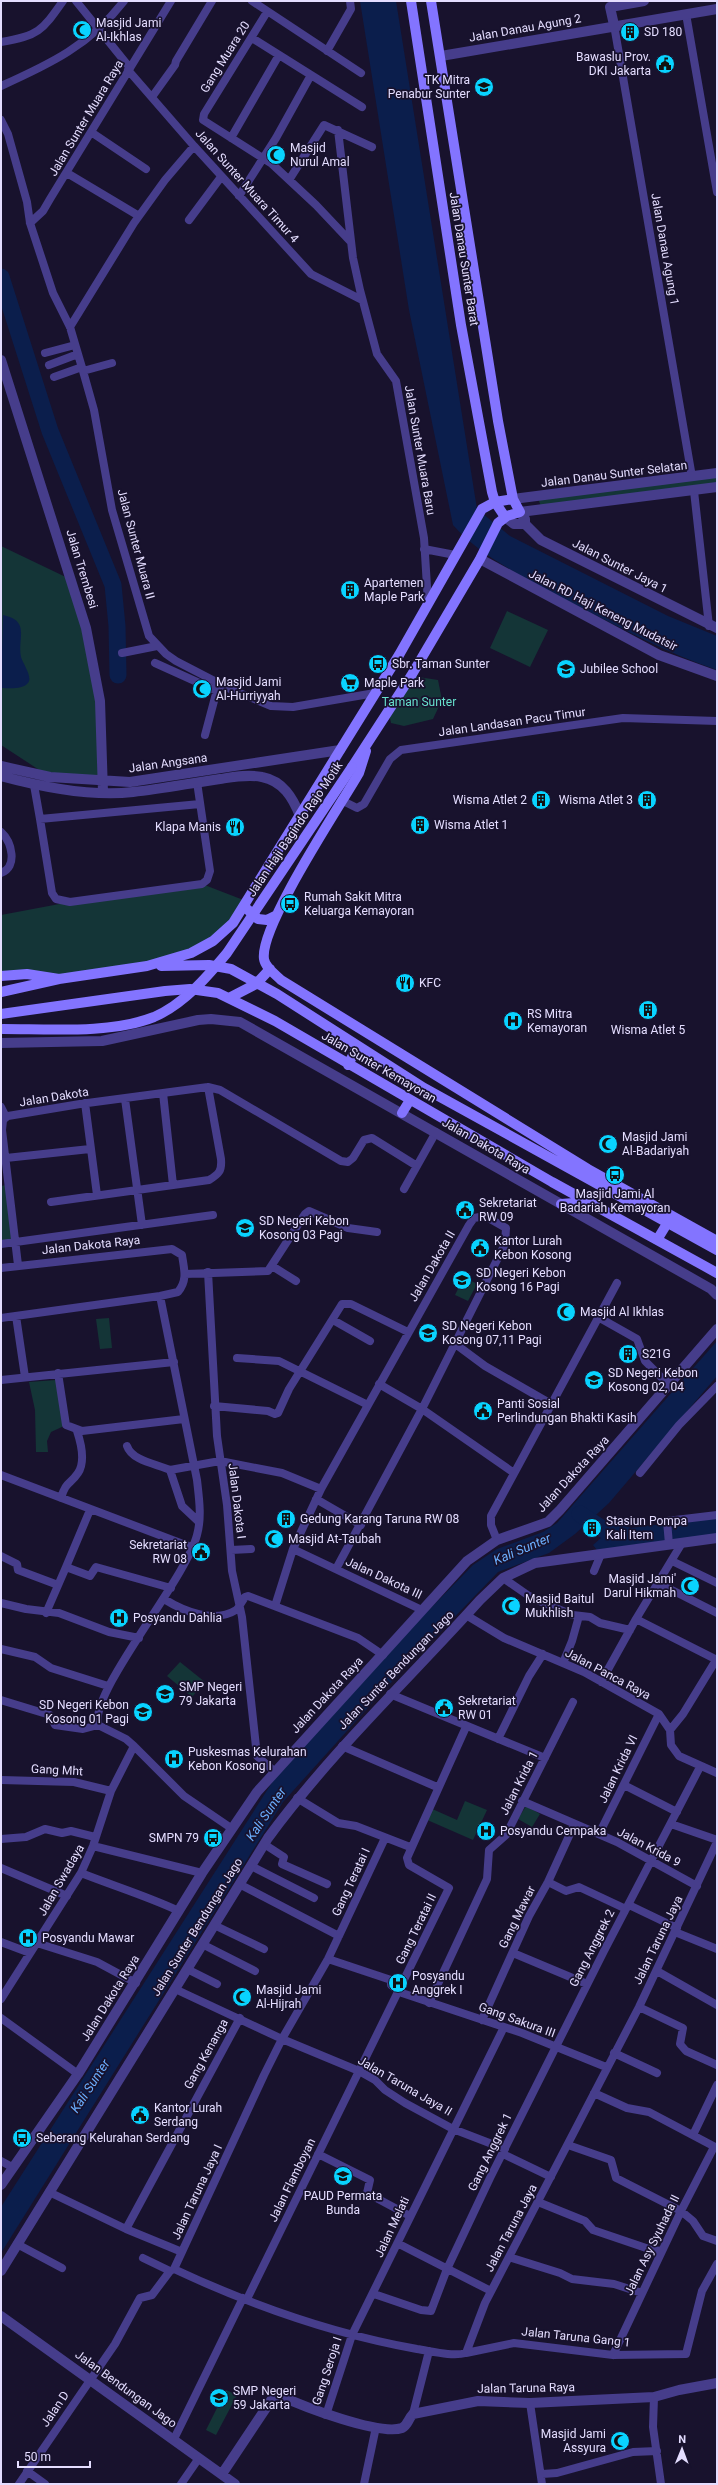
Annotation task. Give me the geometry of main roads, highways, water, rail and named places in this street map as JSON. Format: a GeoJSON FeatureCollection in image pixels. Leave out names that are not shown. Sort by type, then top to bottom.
{"type":"FeatureCollection","features":[{"type":"Feature","properties":{"kind":"main road","name":"Jalan Danau Sunter Barat"},"geometry":{"type":"LineString","coordinates":[[411,1],[461,325],[495,502],[505,517]]}},
{"type":"Feature","properties":{"kind":"main road","name":"Jalan Danau Sunter Barat"},"geometry":{"type":"LineString","coordinates":[[431,1],[441,56],[498,421],[514,499],[520,512]]}},
{"type":"Feature","properties":{"kind":"main road","name":"Jalan Haji Bagindo Rajo Motik"},"geometry":{"type":"LineString","coordinates":[[1,992],[59,979],[147,966],[191,953],[213,941],[233,923],[375,693],[482,509],[495,502],[514,499]]}},
{"type":"Feature","properties":{"kind":"main road","name":"Jalan Haji Bagindo Rajo Motik"},"geometry":{"type":"LineString","coordinates":[[2,1029],[114,1026],[154,1017],[180,1001],[203,982],[227,953],[352,767],[411,676],[482,556],[497,525],[505,517],[520,512]]}},
{"type":"Feature","properties":{"kind":"main road"},"geometry":{"type":"LineString","coordinates":[[369,740],[359,773],[275,916],[263,950],[264,961],[281,980],[445,1080],[586,1173],[717,1241]]}},
{"type":"Feature","properties":{"kind":"main road"},"geometry":{"type":"LineString","coordinates":[[246,901],[248,910],[254,917],[262,920],[275,916]]}},
{"type":"Feature","properties":{"kind":"main road","name":"Jalan Sunter Kemayoran"},"geometry":{"type":"LineString","coordinates":[[147,966],[209,965],[231,969],[256,984],[277,994],[357,1047],[424,1088],[586,1173],[717,1250]]}},
{"type":"Feature","properties":{"kind":"main road"},"geometry":{"type":"LineString","coordinates":[[229,998],[256,984],[270,969]]}},
{"type":"Feature","properties":{"kind":"main road","name":"Jalan Haji Bagindo Rajo Motik"},"geometry":{"type":"LineString","coordinates":[[1,976],[27,974],[59,979]]}},
{"type":"Feature","properties":{"kind":"main road","name":"Jalan Sunter Kemayoran"},"geometry":{"type":"LineString","coordinates":[[1,1014],[190,989],[218,993],[274,1021],[587,1202],[717,1273]]}},
{"type":"Feature","properties":{"kind":"main road"},"geometry":{"type":"LineString","coordinates":[[306,994],[308,1014]]}},
{"type":"Feature","properties":{"kind":"main road"},"geometry":{"type":"LineString","coordinates":[[348,1065],[357,1047]]}},
{"type":"Feature","properties":{"kind":"main road"},"geometry":{"type":"LineString","coordinates":[[424,1088],[445,1080]]}},
{"type":"Feature","properties":{"kind":"main road"},"geometry":{"type":"LineString","coordinates":[[402,1113],[410,1100]]}},
{"type":"Feature","properties":{"kind":"main road"},"geometry":{"type":"LineString","coordinates":[[561,1204],[587,1202]]}},
{"type":"Feature","properties":{"kind":"main road"},"geometry":{"type":"LineString","coordinates":[[657,1240],[668,1222]]}},
{"type":"Feature","properties":{"kind":"water"},"geometry":{"type":"Polygon","coordinates":[[[360,1],[396,1],[477,509],[510,536],[668,616],[717,636],[717,670],[699,664],[646,641],[529,580],[479,549],[453,525],[409,310],[360,1]]]}},
{"type":"Feature","properties":{"kind":"water"},"geometry":{"type":"Polygon","coordinates":[[[3,615],[17,621],[20,626],[21,657],[27,670],[29,680],[28,683],[19,688],[1,688],[3,615]]]}},
{"type":"Feature","properties":{"kind":"water","name":"Kali Sunter"},"geometry":{"type":"Polygon","coordinates":[[[717,1341],[717,1376],[609,1503],[575,1534],[549,1553],[498,1572],[382,1692],[283,1802],[1,2253],[1,2207],[273,1781],[362,1678],[473,1565],[497,1549],[543,1532],[557,1523],[717,1341]]]}},
{"type":"Feature","properties":{"kind":"water"},"geometry":{"type":"Polygon","coordinates":[[[717,1517],[717,1534],[597,1550],[593,1545],[618,1523],[631,1528],[717,1517]]]}},
{"type":"Feature","properties":{"kind":"waterway"},"geometry":{"type":"LineString","coordinates":[[1,277],[50,431],[113,585],[117,626],[118,675]]}},
{"type":"Feature","properties":{"kind":"waterway"},"geometry":{"type":"LineString","coordinates":[[580,1514],[618,1539],[628,1538]]}},
{"type":"Feature","properties":{"kind":"place","name":"Masjid Jami Al-Ikhlas"},"geometry":{"type":"Point","coordinates":[82,30]}},
{"type":"Feature","properties":{"kind":"place","name":"SD 180"},"geometry":{"type":"Point","coordinates":[630,32]}},
{"type":"Feature","properties":{"kind":"place","name":"Bawaslu Prov. DKI Jakarta"},"geometry":{"type":"Point","coordinates":[665,64]}},
{"type":"Feature","properties":{"kind":"place","name":"TK Mitra Penabur Sunter"},"geometry":{"type":"Point","coordinates":[484,87]}},
{"type":"Feature","properties":{"kind":"place","name":"Masjid Nurul Amal"},"geometry":{"type":"Point","coordinates":[276,155]}},
{"type":"Feature","properties":{"kind":"place","name":"Apartemen Maple Park"},"geometry":{"type":"Point","coordinates":[350,590]}},
{"type":"Feature","properties":{"kind":"place","name":"Sbr. Taman Sunter"},"geometry":{"type":"Point","coordinates":[378,664]}},
{"type":"Feature","properties":{"kind":"place","name":"Jubilee School"},"geometry":{"type":"Point","coordinates":[566,669]}},
{"type":"Feature","properties":{"kind":"place","name":"Maple Park"},"geometry":{"type":"Point","coordinates":[350,683]}},
{"type":"Feature","properties":{"kind":"place","name":"Masjid Jami Al-Hurriyyah"},"geometry":{"type":"Point","coordinates":[202,689]}},
{"type":"Feature","properties":{"kind":"place","name":"Wisma Atlet 2"},"geometry":{"type":"Point","coordinates":[541,800]}},
{"type":"Feature","properties":{"kind":"place","name":"Wisma Atlet 3"},"geometry":{"type":"Point","coordinates":[647,800]}},
{"type":"Feature","properties":{"kind":"place","name":"Wisma Atlet 1"},"geometry":{"type":"Point","coordinates":[420,825]}},
{"type":"Feature","properties":{"kind":"place","name":"Klapa Manis"},"geometry":{"type":"Point","coordinates":[235,827]}},
{"type":"Feature","properties":{"kind":"place","name":"Rumah Sakit Mitra Keluarga Kemayoran"},"geometry":{"type":"Point","coordinates":[290,904]}},
{"type":"Feature","properties":{"kind":"place","name":"KFC"},"geometry":{"type":"Point","coordinates":[405,983]}},
{"type":"Feature","properties":{"kind":"place","name":"Wisma Atlet 5"},"geometry":{"type":"Point","coordinates":[648,1010]}},
{"type":"Feature","properties":{"kind":"place","name":"RS Mitra Kemayoran"},"geometry":{"type":"Point","coordinates":[513,1021]}},
{"type":"Feature","properties":{"kind":"place","name":"Masjid Jami Al-Badariyah"},"geometry":{"type":"Point","coordinates":[608,1144]}},
{"type":"Feature","properties":{"kind":"place","name":"Masjid Jami Al Badariah Kemayoran"},"geometry":{"type":"Point","coordinates":[615,1175]}},
{"type":"Feature","properties":{"kind":"place","name":"Sekretariat RW 09"},"geometry":{"type":"Point","coordinates":[465,1210]}},
{"type":"Feature","properties":{"kind":"place","name":"SD Negeri Kebon Kosong 03 Pagi"},"geometry":{"type":"Point","coordinates":[245,1228]}},
{"type":"Feature","properties":{"kind":"place","name":"Kantor Lurah Kebon Kosong"},"geometry":{"type":"Point","coordinates":[480,1248]}},
{"type":"Feature","properties":{"kind":"place","name":"SD Negeri Kebon Kosong 16 Pagi"},"geometry":{"type":"Point","coordinates":[462,1280]}},
{"type":"Feature","properties":{"kind":"place","name":"Masjid Al Ikhlas"},"geometry":{"type":"Point","coordinates":[566,1312]}},
{"type":"Feature","properties":{"kind":"place","name":"SD Negeri Kebon Kosong 07,11 Pagi"},"geometry":{"type":"Point","coordinates":[428,1333]}},
{"type":"Feature","properties":{"kind":"place","name":"S21G"},"geometry":{"type":"Point","coordinates":[628,1354]}},
{"type":"Feature","properties":{"kind":"place","name":"SD Negeri Kebon Kosong 02, 04"},"geometry":{"type":"Point","coordinates":[594,1380]}},
{"type":"Feature","properties":{"kind":"place","name":"Panti Sosial Perlindungan Bhakti Kasih"},"geometry":{"type":"Point","coordinates":[483,1411]}},
{"type":"Feature","properties":{"kind":"place","name":"Gedung Karang Taruna RW 08"},"geometry":{"type":"Point","coordinates":[286,1519]}},
{"type":"Feature","properties":{"kind":"place","name":"Stasiun Pompa Kali Item"},"geometry":{"type":"Point","coordinates":[592,1528]}},
{"type":"Feature","properties":{"kind":"place","name":"Masjid At-Taubah"},"geometry":{"type":"Point","coordinates":[274,1539]}},
{"type":"Feature","properties":{"kind":"place","name":"Sekretariat RW 08"},"geometry":{"type":"Point","coordinates":[201,1552]}},
{"type":"Feature","properties":{"kind":"place","name":"Masjid Jami' Darul Hikmah"},"geometry":{"type":"Point","coordinates":[690,1586]}},
{"type":"Feature","properties":{"kind":"place","name":"Masjid Baitul Mukhlish"},"geometry":{"type":"Point","coordinates":[511,1606]}},
{"type":"Feature","properties":{"kind":"place","name":"Posyandu Dahlia"},"geometry":{"type":"Point","coordinates":[119,1618]}},
{"type":"Feature","properties":{"kind":"place","name":"SMP Negeri 79 Jakarta"},"geometry":{"type":"Point","coordinates":[165,1694]}},
{"type":"Feature","properties":{"kind":"place","name":"Sekretariat RW 01"},"geometry":{"type":"Point","coordinates":[444,1708]}},
{"type":"Feature","properties":{"kind":"place","name":"SD Negeri Kebon Kosong 01 Pagi"},"geometry":{"type":"Point","coordinates":[143,1712]}},
{"type":"Feature","properties":{"kind":"place","name":"Puskesmas Kelurahan Kebon Kosong I"},"geometry":{"type":"Point","coordinates":[174,1759]}},
{"type":"Feature","properties":{"kind":"place","name":"Posyandu Cempaka"},"geometry":{"type":"Point","coordinates":[486,1831]}},
{"type":"Feature","properties":{"kind":"place","name":"SMPN 79"},"geometry":{"type":"Point","coordinates":[213,1838]}},
{"type":"Feature","properties":{"kind":"place","name":"Posyandu Mawar"},"geometry":{"type":"Point","coordinates":[28,1938]}},
{"type":"Feature","properties":{"kind":"place","name":"Posyandu Anggrek I"},"geometry":{"type":"Point","coordinates":[398,1983]}},
{"type":"Feature","properties":{"kind":"place","name":"Masjid Jami Al-Hijrah"},"geometry":{"type":"Point","coordinates":[242,1997]}},
{"type":"Feature","properties":{"kind":"place","name":"Kantor Lurah Serdang"},"geometry":{"type":"Point","coordinates":[140,2115]}},
{"type":"Feature","properties":{"kind":"place","name":"Seberang Kelurahan Serdang"},"geometry":{"type":"Point","coordinates":[22,2138]}},
{"type":"Feature","properties":{"kind":"place","name":"PAUD Permata Bunda"},"geometry":{"type":"Point","coordinates":[343,2176]}},
{"type":"Feature","properties":{"kind":"place","name":"SMP Negeri 59 Jakarta"},"geometry":{"type":"Point","coordinates":[219,2398]}},
{"type":"Feature","properties":{"kind":"place","name":"Masjid Jami Assyura"},"geometry":{"type":"Point","coordinates":[620,2441]}},
{"type":"Feature","properties":{"kind":"park label","name":"Taman Sunter"},"geometry":{"type":"Point","coordinates":[419,702]}}]}
